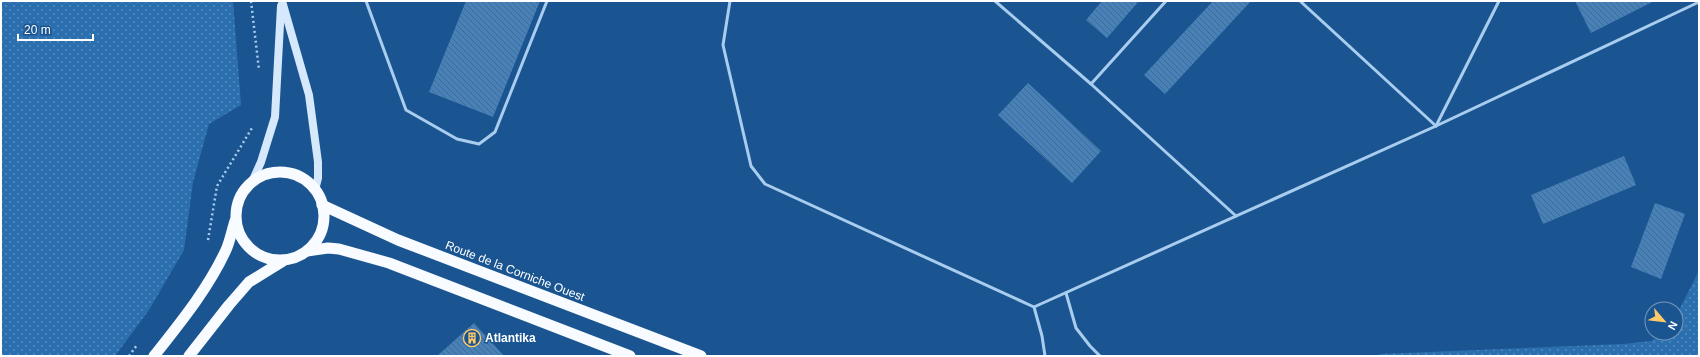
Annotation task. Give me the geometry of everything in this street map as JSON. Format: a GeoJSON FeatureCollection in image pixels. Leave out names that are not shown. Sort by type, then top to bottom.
{"type":"FeatureCollection","features":[{"type":"Feature","properties":{"kind":"highway"},"geometry":{"type":"LineString","coordinates":[[278,172],[292,174],[305,180],[315,190],[322,205],[324,218],[322,230],[316,242],[307,251],[296,258],[269,260],[256,254],[245,244],[238,232],[236,218],[237,205],[243,192],[252,182],[264,175],[278,172]]}},
{"type":"Feature","properties":{"kind":"highway","name":"Route de la Corniche Ouest"},"geometry":{"type":"LineString","coordinates":[[322,205],[398,240],[701,356]]}},
{"type":"Feature","properties":{"kind":"highway"},"geometry":{"type":"LineString","coordinates":[[154,356],[190,310],[217,268],[226,248],[236,218]]}},
{"type":"Feature","properties":{"kind":"highway"},"geometry":{"type":"LineString","coordinates":[[307,251],[328,248],[339,249],[389,263],[630,356]]}},
{"type":"Feature","properties":{"kind":"highway"},"geometry":{"type":"LineString","coordinates":[[189,356],[249,282],[283,260]]}},
{"type":"Feature","properties":{"kind":"main road"},"geometry":{"type":"LineString","coordinates":[[252,182],[261,162],[275,117],[281,1]]}},
{"type":"Feature","properties":{"kind":"main road"},"geometry":{"type":"LineString","coordinates":[[281,1],[309,95],[318,162],[318,178],[315,190]]}},
{"type":"Feature","properties":{"kind":"lane"},"geometry":{"type":"LineString","coordinates":[[366,1],[406,110],[458,140],[479,144],[495,132],[547,1]]}},
{"type":"Feature","properties":{"kind":"lane"},"geometry":{"type":"LineString","coordinates":[[730,1],[723,46],[751,166],[765,184],[1034,307],[1436,126],[1699,2]]}},
{"type":"Feature","properties":{"kind":"lane"},"geometry":{"type":"LineString","coordinates":[[995,1],[1091,84],[1236,216]]}},
{"type":"Feature","properties":{"kind":"lane"},"geometry":{"type":"LineString","coordinates":[[1091,84],[1166,1]]}},
{"type":"Feature","properties":{"kind":"lane"},"geometry":{"type":"LineString","coordinates":[[1300,1],[1436,126]]}},
{"type":"Feature","properties":{"kind":"lane"},"geometry":{"type":"LineString","coordinates":[[1436,126],[1499,1]]}},
{"type":"Feature","properties":{"kind":"lane"},"geometry":{"type":"LineString","coordinates":[[1066,293],[1076,328],[1100,356]]}},
{"type":"Feature","properties":{"kind":"lane"},"geometry":{"type":"LineString","coordinates":[[1034,307],[1042,336],[1045,356]]}},
{"type":"Feature","properties":{"kind":"path"},"geometry":{"type":"LineString","coordinates":[[251,1],[259,73]]}},
{"type":"Feature","properties":{"kind":"path"},"geometry":{"type":"LineString","coordinates":[[207,244],[217,186],[253,126]]}},
{"type":"Feature","properties":{"kind":"path"},"geometry":{"type":"LineString","coordinates":[[129,356],[139,343]]}},
{"type":"Feature","properties":{"kind":"shaded area"},"geometry":{"type":"Polygon","coordinates":[[[1,1],[233,1],[241,105],[209,124],[193,182],[184,250],[149,310],[115,356],[1,356],[1,1]]]}},
{"type":"Feature","properties":{"kind":"shaded area"},"geometry":{"type":"Polygon","coordinates":[[[1699,271],[1699,356],[1380,356],[1380,354],[1623,344],[1651,341],[1684,341],[1684,301],[1699,271]]]}},
{"type":"Feature","properties":{"kind":"building"},"geometry":{"type":"Polygon","coordinates":[[[466,1],[540,1],[493,117],[429,92],[466,1]]]}},
{"type":"Feature","properties":{"kind":"building"},"geometry":{"type":"Polygon","coordinates":[[[1102,1],[1139,1],[1107,38],[1086,20],[1102,1]]]}},
{"type":"Feature","properties":{"kind":"building"},"geometry":{"type":"Polygon","coordinates":[[[1213,1],[1251,1],[1165,94],[1144,75],[1213,1]]]}},
{"type":"Feature","properties":{"kind":"building"},"geometry":{"type":"Polygon","coordinates":[[[1575,1],[1654,1],[1591,33],[1575,1]]]}},
{"type":"Feature","properties":{"kind":"building"},"geometry":{"type":"Polygon","coordinates":[[[1028,83],[1101,151],[1072,183],[998,115],[1028,83]]]}},
{"type":"Feature","properties":{"kind":"building"},"geometry":{"type":"Polygon","coordinates":[[[1624,156],[1636,185],[1543,224],[1531,195],[1624,156]]]}},
{"type":"Feature","properties":{"kind":"building"},"geometry":{"type":"Polygon","coordinates":[[[1655,203],[1685,214],[1661,279],[1631,267],[1655,203]]]}},
{"type":"Feature","properties":{"kind":"building","name":"Atlantika"},"geometry":{"type":"Polygon","coordinates":[[[474,323],[504,356],[437,356],[474,323]]]}},
{"type":"Feature","properties":{"kind":"place","name":"Atlantika"},"geometry":{"type":"Point","coordinates":[472,338]}}]}
